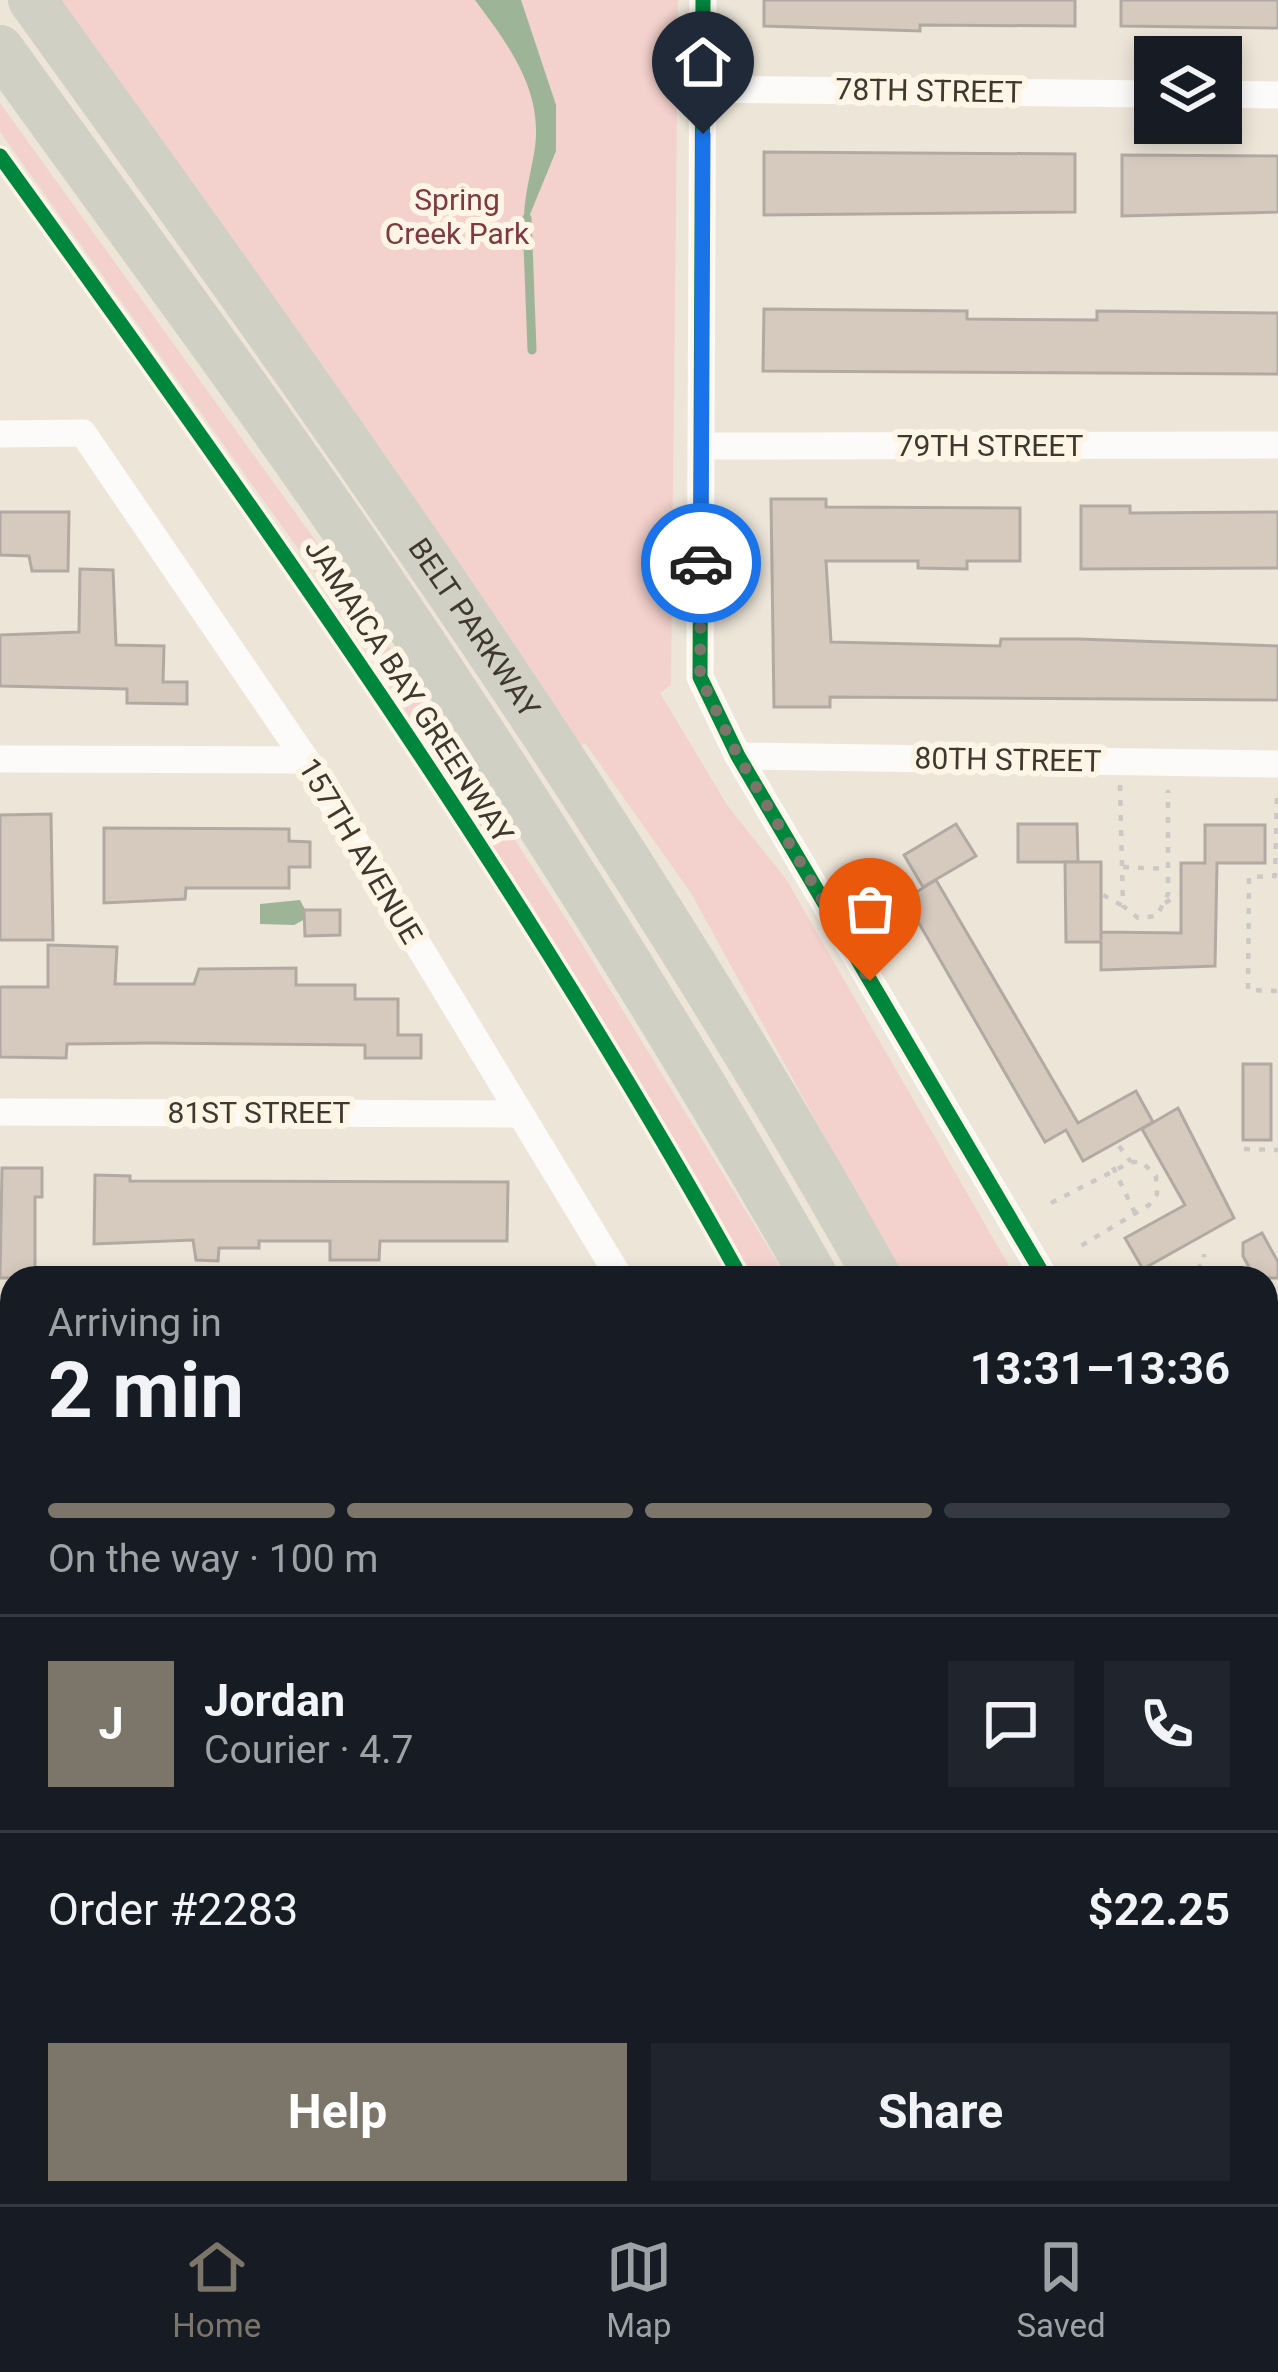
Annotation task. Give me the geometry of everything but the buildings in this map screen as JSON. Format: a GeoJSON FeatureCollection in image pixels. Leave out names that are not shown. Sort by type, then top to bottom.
{"type":"FeatureCollection","features":[{"type":"Feature","properties":{"kind":"highway","name":"BELT PARKWAY"},"geometry":{"type":"LineString","coordinates":[[32,0],[502,662],[763,1076],[871,1266]]}},
{"type":"Feature","properties":{"kind":"highway","name":"BELT PARKWAY"},"geometry":{"type":"LineString","coordinates":[[0,49],[286,446],[461,701],[630,965],[808,1266]]}},
{"type":"Feature","properties":{"kind":"street"},"geometry":{"type":"LineString","coordinates":[[703,0],[700,677],[738,756],[1038,1266]]}},
{"type":"Feature","properties":{"kind":"street","name":"78TH STREET"},"geometry":{"type":"LineString","coordinates":[[703,88],[1134,94]]}},
{"type":"Feature","properties":{"kind":"street"},"geometry":{"type":"LineString","coordinates":[[1242,94],[1278,95]]}},
{"type":"Feature","properties":{"kind":"street","name":"157TH AVENUE"},"geometry":{"type":"LineString","coordinates":[[0,434],[83,433],[306,760],[613,1266]]}},
{"type":"Feature","properties":{"kind":"street","name":"79TH STREET"},"geometry":{"type":"LineString","coordinates":[[701,446],[1278,445]]}},
{"type":"Feature","properties":{"kind":"street","name":"80TH STREET"},"geometry":{"type":"LineString","coordinates":[[738,756],[1278,764]]}},
{"type":"Feature","properties":{"kind":"street"},"geometry":{"type":"LineString","coordinates":[[0,759],[306,760]]}},
{"type":"Feature","properties":{"kind":"street","name":"81ST STREET"},"geometry":{"type":"LineString","coordinates":[[0,1112],[519,1114]]}},
{"type":"Feature","properties":{"kind":"path"},"geometry":{"type":"LineString","coordinates":[[1119,762],[1123,906]]}},
{"type":"Feature","properties":{"kind":"path"},"geometry":{"type":"LineString","coordinates":[[1139,922],[1157,916],[1165,903],[1168,762]]}},
{"type":"Feature","properties":{"kind":"path"},"geometry":{"type":"LineString","coordinates":[[1277,798],[1275,876],[1249,877],[1248,990],[1278,991]]}},
{"type":"Feature","properties":{"kind":"path"},"geometry":{"type":"LineString","coordinates":[[1123,867],[1168,869]]}},
{"type":"Feature","properties":{"kind":"path"},"geometry":{"type":"LineString","coordinates":[[1103,895],[1147,918]]}},
{"type":"Feature","properties":{"kind":"path"},"geometry":{"type":"LineString","coordinates":[[1165,903],[1178,895]]}},
{"type":"Feature","properties":{"kind":"path"},"geometry":{"type":"LineString","coordinates":[[1119,1146],[1131,1162]]}},
{"type":"Feature","properties":{"kind":"path"},"geometry":{"type":"LineString","coordinates":[[1244,1149],[1278,1150]]}},
{"type":"Feature","properties":{"kind":"path"},"geometry":{"type":"LineString","coordinates":[[1051,1203],[1113,1167],[1142,1162],[1153,1173]]}},
{"type":"Feature","properties":{"kind":"path"},"geometry":{"type":"LineString","coordinates":[[1154,1162],[1156,1210]]}},
{"type":"Feature","properties":{"kind":"path"},"geometry":{"type":"LineString","coordinates":[[1113,1167],[1135,1214]]}},
{"type":"Feature","properties":{"kind":"path"},"geometry":{"type":"LineString","coordinates":[[1076,1249],[1154,1199]]}},
{"type":"Feature","properties":{"kind":"path"},"geometry":{"type":"LineString","coordinates":[[1200,1266],[1204,1254]]}},
{"type":"Feature","properties":{"kind":"green space","name":"Spring Creek Park"},"geometry":{"type":"Polygon","coordinates":[[[32,0],[678,0],[671,685],[660,693],[727,805],[786,879],[1009,1266],[895,1266],[691,893],[585,743],[562,758],[32,0]]]}},
{"type":"Feature","properties":{"kind":"green space"},"geometry":{"type":"Polygon","coordinates":[[[0,103],[364,608],[574,931],[780,1266],[744,1266],[359,634],[0,132],[0,103]]]}},
{"type":"Feature","properties":{"kind":"shaded area"},"geometry":{"type":"Polygon","coordinates":[[[475,0],[521,0],[556,105],[556,151],[524,229],[536,132],[534,111],[512,53],[475,0]]]}},
{"type":"Feature","properties":{"kind":"shaded area"},"geometry":{"type":"Polygon","coordinates":[[[300,900],[309,917],[294,925],[260,924],[260,904],[300,900]]]}},
{"type":"Feature","properties":{"kind":"waterway"},"geometry":{"type":"LineString","coordinates":[[527,218],[532,350]]}},
{"type":"Feature","properties":{"kind":"cycle path"},"geometry":{"type":"LineString","coordinates":[[703,0],[700,677],[738,756],[1038,1266]]}},
{"type":"Feature","properties":{"kind":"cycle path","name":"JAMAICA BAY GREENWAY"},"geometry":{"type":"LineString","coordinates":[[0,156],[293,567],[480,846],[734,1266]]}},
{"type":"Feature","properties":{"kind":"way so far"},"geometry":{"type":"LineString","coordinates":[[701,563],[700,677],[738,756],[870,981]]}},
{"type":"Feature","properties":{"kind":"route"},"geometry":{"type":"LineString","coordinates":[[701,563],[703,134]]}}]}
